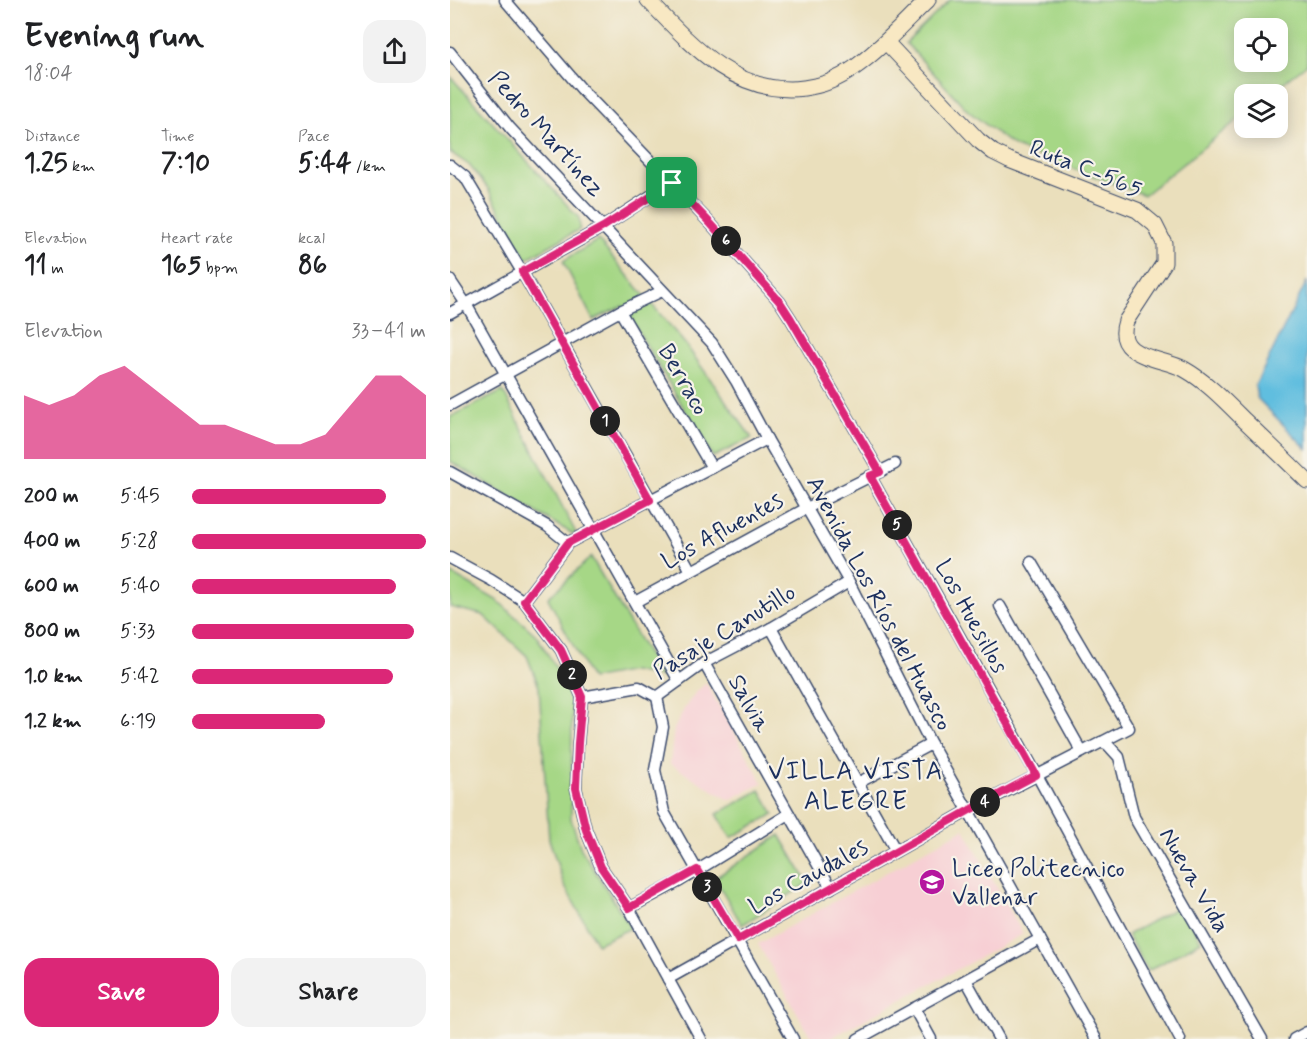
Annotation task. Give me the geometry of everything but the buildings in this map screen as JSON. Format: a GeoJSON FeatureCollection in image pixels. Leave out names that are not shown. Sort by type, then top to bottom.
{"type":"FeatureCollection","features":[{"type":"Feature","properties":{"kind":"main road"},"geometry":{"type":"LineString","coordinates":[[648,0],[671,24],[722,69],[750,83],[765,87],[795,89],[822,85],[854,69],[886,42],[928,0]]}},
{"type":"Feature","properties":{"kind":"main road","name":"Ruta C-565"},"geometry":{"type":"LineString","coordinates":[[886,42],[978,140],[993,152],[1137,210],[1155,225],[1164,243],[1164,262],[1126,321],[1122,332],[1125,340],[1137,353],[1182,368],[1208,385],[1307,481]]}},
{"type":"Feature","properties":{"kind":"street","name":"Los Huesillos"},"geometry":{"type":"LineString","coordinates":[[505,0],[584,92],[711,224],[780,302],[1180,1039]]}},
{"type":"Feature","properties":{"kind":"street","name":"Pedro Martínez"},"geometry":{"type":"LineString","coordinates":[[450,52],[510,128],[712,343],[736,381],[767,439]]}},
{"type":"Feature","properties":{"kind":"street"},"geometry":{"type":"LineString","coordinates":[[450,165],[465,177],[522,272],[691,571]]}},
{"type":"Feature","properties":{"kind":"street"},"geometry":{"type":"LineString","coordinates":[[450,313],[603,227],[672,183]]}},
{"type":"Feature","properties":{"kind":"street"},"geometry":{"type":"LineString","coordinates":[[450,280],[466,303],[679,681]]}},
{"type":"Feature","properties":{"kind":"street"},"geometry":{"type":"LineString","coordinates":[[450,405],[620,311],[662,291]]}},
{"type":"Feature","properties":{"kind":"street","name":"Berraco"},"geometry":{"type":"LineString","coordinates":[[620,311],[712,468]]}},
{"type":"Feature","properties":{"kind":"street"},"geometry":{"type":"LineString","coordinates":[[524,601],[568,543],[767,439]]}},
{"type":"Feature","properties":{"kind":"street","name":"Avenida Los Ríos del Huasco"},"geometry":{"type":"LineString","coordinates":[[767,439],[849,582],[931,744],[1096,1039]]}},
{"type":"Feature","properties":{"kind":"street","name":"Los Afluentes"},"geometry":{"type":"LineString","coordinates":[[635,602],[807,508],[895,464]]}},
{"type":"Feature","properties":{"kind":"street"},"geometry":{"type":"LineString","coordinates":[[450,471],[547,525],[568,543]]}},
{"type":"Feature","properties":{"kind":"street"},"geometry":{"type":"LineString","coordinates":[[450,558],[524,601],[561,650],[582,697],[576,788],[586,830],[601,867],[629,908],[701,1039]]}},
{"type":"Feature","properties":{"kind":"street","name":"Los Caudales"},"geometry":{"type":"LineString","coordinates":[[668,979],[968,811],[1129,728],[1031,562]]}},
{"type":"Feature","properties":{"kind":"street","name":"Pasaje Canutillo"},"geometry":{"type":"LineString","coordinates":[[582,697],[639,687],[657,697],[704,663],[771,628],[849,582]]}},
{"type":"Feature","properties":{"kind":"street"},"geometry":{"type":"LineString","coordinates":[[1000,606],[1082,752]]}},
{"type":"Feature","properties":{"kind":"street"},"geometry":{"type":"LineString","coordinates":[[771,628],[896,851]]}},
{"type":"Feature","properties":{"kind":"street","name":"Salvia"},"geometry":{"type":"LineString","coordinates":[[704,663],[831,888]]}},
{"type":"Feature","properties":{"kind":"street"},"geometry":{"type":"LineString","coordinates":[[657,697],[663,727],[655,770],[664,812],[792,1039]]}},
{"type":"Feature","properties":{"kind":"street","name":"Nueva Vida"},"geometry":{"type":"LineString","coordinates":[[1101,742],[1108,745],[1119,757],[1134,817],[1262,1039]]}},
{"type":"Feature","properties":{"kind":"street"},"geometry":{"type":"LineString","coordinates":[[858,783],[931,744]]}},
{"type":"Feature","properties":{"kind":"street"},"geometry":{"type":"LineString","coordinates":[[629,908],[789,814]]}},
{"type":"Feature","properties":{"kind":"street"},"geometry":{"type":"LineString","coordinates":[[858,1039],[879,1034],[914,1008],[1040,939]]}},
{"type":"Feature","properties":{"kind":"street"},"geometry":{"type":"LineString","coordinates":[[966,980],[999,1039]]}},
{"type":"Feature","properties":{"kind":"street"},"geometry":{"type":"LineString","coordinates":[[914,1008],[931,1039]]}},
{"type":"Feature","properties":{"kind":"street"},"geometry":{"type":"LineString","coordinates":[[1294,1039],[1307,1032]]}},
{"type":"Feature","properties":{"kind":"shaded area"},"geometry":{"type":"Polygon","coordinates":[[[706,683],[763,783],[729,800],[670,764],[674,729],[695,693],[706,683]]]}},
{"type":"Feature","properties":{"kind":"shaded area","name":"Liceo Politecnico Vallenar"},"geometry":{"type":"Polygon","coordinates":[[[964,829],[1023,934],[829,1039],[812,1039],[758,944],[964,829]]]}},
{"type":"Feature","properties":{"kind":"green space"},"geometry":{"type":"Polygon","coordinates":[[[950,0],[1307,0],[1307,64],[1282,84],[1234,84],[1234,123],[1144,195],[1015,147],[968,111],[906,43],[950,0]]]}},
{"type":"Feature","properties":{"kind":"green space"},"geometry":{"type":"Polygon","coordinates":[[[450,76],[579,218],[580,229],[526,259],[487,187],[469,165],[450,152],[450,76]]]}},
{"type":"Feature","properties":{"kind":"green space"},"geometry":{"type":"Polygon","coordinates":[[[598,240],[686,345],[752,438],[713,457],[623,306],[593,320],[563,261],[598,240]]]}},
{"type":"Feature","properties":{"kind":"green space"},"geometry":{"type":"Polygon","coordinates":[[[503,391],[578,537],[450,461],[450,417],[503,391]]]}},
{"type":"Feature","properties":{"kind":"green space"},"geometry":{"type":"Polygon","coordinates":[[[591,557],[661,677],[633,671],[591,679],[548,598],[591,557]]]}},
{"type":"Feature","properties":{"kind":"green space"},"geometry":{"type":"Polygon","coordinates":[[[450,573],[498,601],[536,635],[566,684],[572,706],[571,819],[581,849],[631,928],[597,944],[564,885],[549,839],[539,687],[527,656],[483,615],[450,607],[450,573]]]}},
{"type":"Feature","properties":{"kind":"green space"},"geometry":{"type":"Polygon","coordinates":[[[760,790],[774,814],[731,838],[717,814],[760,790]]]}},
{"type":"Feature","properties":{"kind":"green space"},"geometry":{"type":"Polygon","coordinates":[[[780,835],[808,883],[742,925],[715,878],[780,835]]]}},
{"type":"Feature","properties":{"kind":"green space"},"geometry":{"type":"Polygon","coordinates":[[[1181,905],[1201,941],[1148,971],[1127,935],[1181,905]]]}},
{"type":"Feature","properties":{"kind":"water"},"geometry":{"type":"Polygon","coordinates":[[[1307,281],[1307,449],[1257,398],[1255,386],[1307,281]]]}},
{"type":"Feature","properties":{"kind":"place","name":"Liceo Politecnico Vallenar"},"geometry":{"type":"Point","coordinates":[932,882]}},
{"type":"Feature","properties":{"kind":"district","name":"VILLA VISTA ALEGRE"},"geometry":{"type":"Point","coordinates":[856,785]}},
{"type":"Feature","properties":{"kind":"route"},"geometry":{"type":"LineString","coordinates":[[672,183],[780,302],[791,319],[880,472],[870,476],[1036,775],[738,940],[697,870],[629,908],[601,867],[586,830],[576,788],[582,697],[561,650],[524,601],[568,543],[650,500],[522,272],[603,227],[672,183]]}}]}
